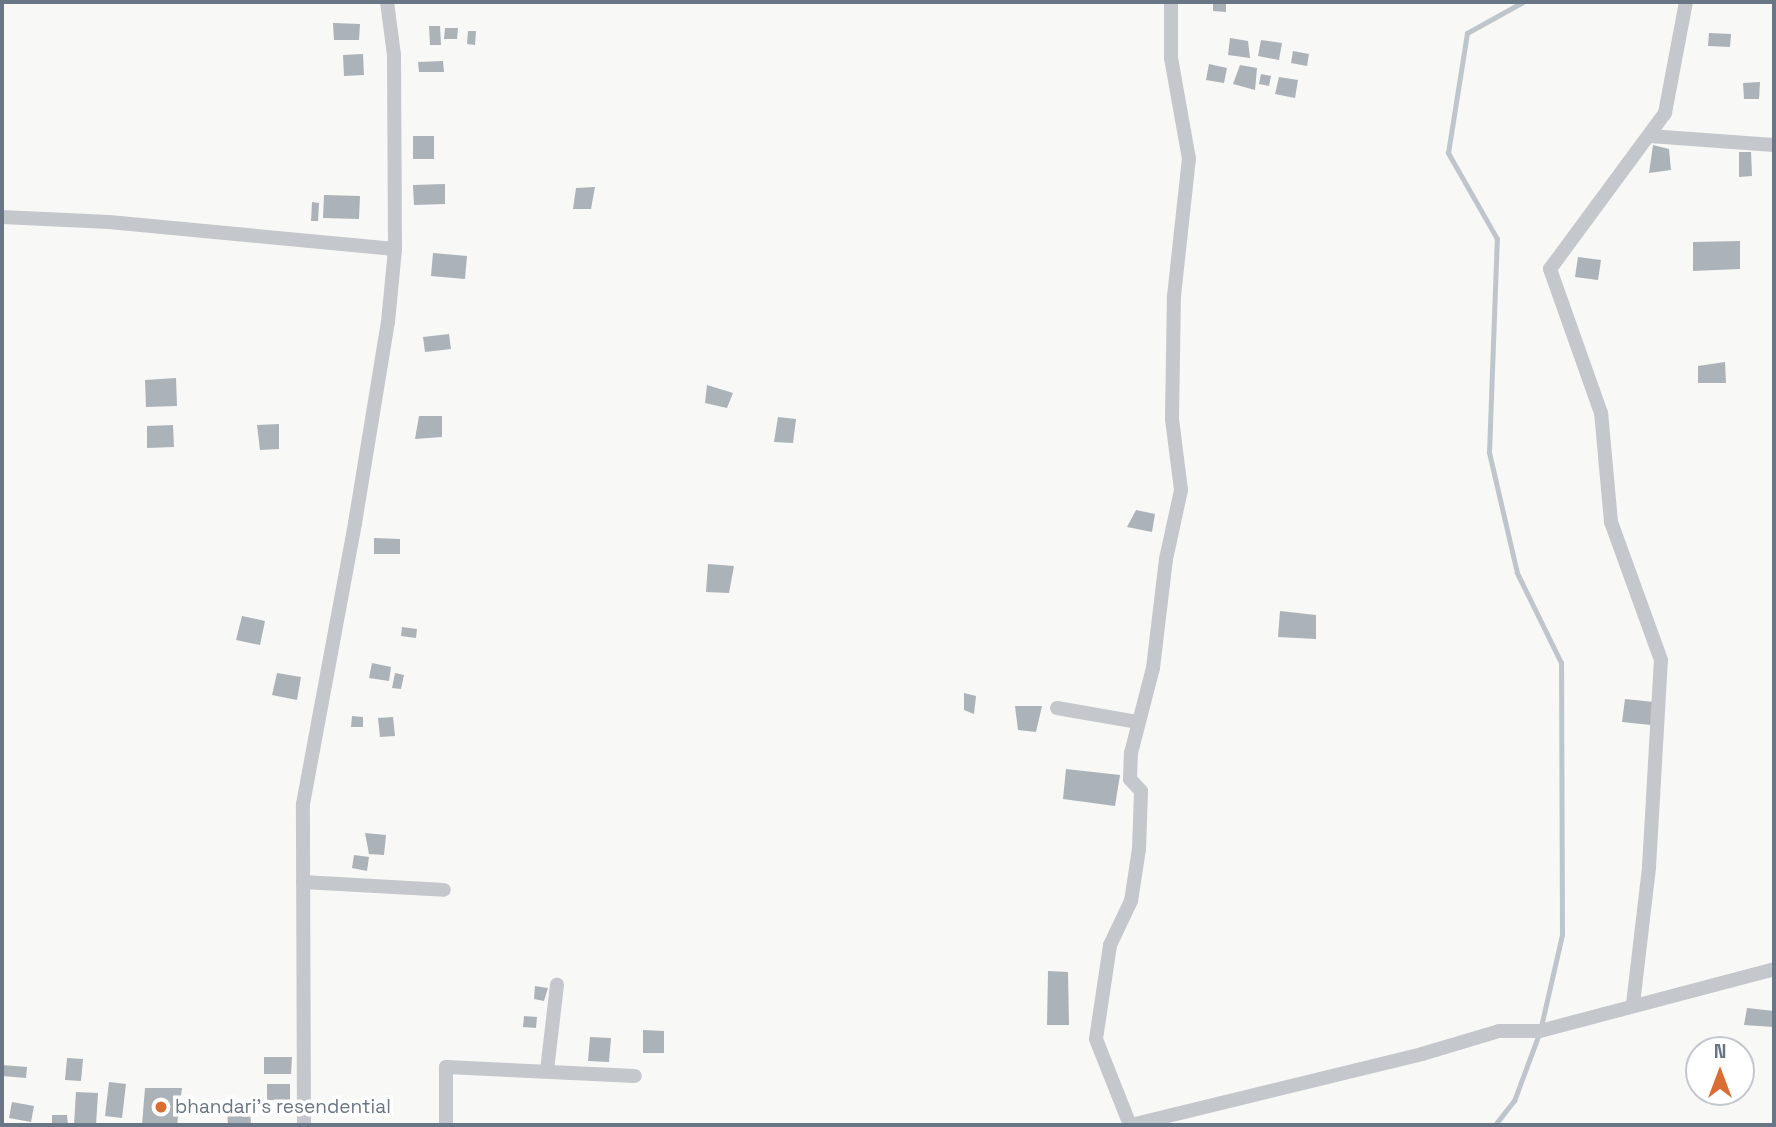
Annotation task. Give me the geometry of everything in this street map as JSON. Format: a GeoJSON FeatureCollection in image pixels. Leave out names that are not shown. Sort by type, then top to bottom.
{"type":"FeatureCollection","features":[{"type":"Feature","properties":{"kind":"street"},"geometry":{"type":"LineString","coordinates":[[304,1125],[303,804],[357,509],[395,249],[394,55],[387,2]]}},
{"type":"Feature","properties":{"kind":"street"},"geometry":{"type":"LineString","coordinates":[[1171,2],[1171,58],[1189,159],[1174,296],[1172,419],[1181,490],[1166,559],[1153,668],[1137,722],[1130,779],[1142,791],[1139,849],[1131,901],[1110,945],[1096,1039],[1131,1125],[1422,1054],[1499,1031],[1540,1031],[1633,1004],[1774,969]]}},
{"type":"Feature","properties":{"kind":"street"},"geometry":{"type":"LineString","coordinates":[[1633,1004],[1649,867],[1661,660],[1611,522],[1601,413],[1550,269],[1665,113],[1686,2]]}},
{"type":"Feature","properties":{"kind":"street"},"geometry":{"type":"LineString","coordinates":[[1650,136],[1774,145]]}},
{"type":"Feature","properties":{"kind":"street"},"geometry":{"type":"LineString","coordinates":[[2,217],[109,222],[395,249]]}},
{"type":"Feature","properties":{"kind":"street"},"geometry":{"type":"LineString","coordinates":[[1057,708],[1137,722]]}},
{"type":"Feature","properties":{"kind":"street"},"geometry":{"type":"LineString","coordinates":[[303,883],[444,890]]}},
{"type":"Feature","properties":{"kind":"street"},"geometry":{"type":"LineString","coordinates":[[547,1070],[557,985]]}},
{"type":"Feature","properties":{"kind":"street"},"geometry":{"type":"LineString","coordinates":[[446,1125],[446,1067],[635,1076]]}},
{"type":"Feature","properties":{"kind":"building"},"geometry":{"type":"Polygon","coordinates":[[[1213,2],[1226,2],[1226,12],[1213,11],[1213,2]]]}},
{"type":"Feature","properties":{"kind":"building"},"geometry":{"type":"Polygon","coordinates":[[[333,23],[360,24],[359,40],[334,40],[333,23]]]}},
{"type":"Feature","properties":{"kind":"building"},"geometry":{"type":"Polygon","coordinates":[[[429,26],[440,26],[441,45],[430,45],[429,26]]]}},
{"type":"Feature","properties":{"kind":"building"},"geometry":{"type":"Polygon","coordinates":[[[445,28],[458,28],[457,39],[444,39],[445,28]]]}},
{"type":"Feature","properties":{"kind":"building"},"geometry":{"type":"Polygon","coordinates":[[[468,31],[476,31],[475,45],[467,44],[468,31]]]}},
{"type":"Feature","properties":{"kind":"building"},"geometry":{"type":"Polygon","coordinates":[[[1709,33],[1731,34],[1730,47],[1708,46],[1709,33]]]}},
{"type":"Feature","properties":{"kind":"building"},"geometry":{"type":"Polygon","coordinates":[[[1230,38],[1248,41],[1250,58],[1228,55],[1230,38]]]}},
{"type":"Feature","properties":{"kind":"building"},"geometry":{"type":"Polygon","coordinates":[[[1261,40],[1282,43],[1279,60],[1258,56],[1261,40]]]}},
{"type":"Feature","properties":{"kind":"building"},"geometry":{"type":"Polygon","coordinates":[[[1293,51],[1309,54],[1307,66],[1291,63],[1293,51]]]}},
{"type":"Feature","properties":{"kind":"building"},"geometry":{"type":"Polygon","coordinates":[[[363,54],[364,75],[344,76],[343,55],[363,54]]]}},
{"type":"Feature","properties":{"kind":"building"},"geometry":{"type":"Polygon","coordinates":[[[443,61],[444,72],[419,72],[418,62],[443,61]]]}},
{"type":"Feature","properties":{"kind":"building"},"geometry":{"type":"Polygon","coordinates":[[[1209,64],[1227,68],[1224,83],[1206,80],[1209,64]]]}},
{"type":"Feature","properties":{"kind":"building"},"geometry":{"type":"Polygon","coordinates":[[[1240,65],[1257,68],[1255,90],[1233,84],[1240,65]]]}},
{"type":"Feature","properties":{"kind":"building"},"geometry":{"type":"Polygon","coordinates":[[[1261,74],[1271,76],[1269,86],[1259,84],[1261,74]]]}},
{"type":"Feature","properties":{"kind":"building"},"geometry":{"type":"Polygon","coordinates":[[[1279,77],[1298,80],[1295,98],[1275,94],[1279,77]]]}},
{"type":"Feature","properties":{"kind":"building"},"geometry":{"type":"Polygon","coordinates":[[[1760,82],[1759,99],[1744,99],[1743,83],[1760,82]]]}},
{"type":"Feature","properties":{"kind":"building"},"geometry":{"type":"Polygon","coordinates":[[[413,136],[434,136],[434,159],[413,159],[413,136]]]}},
{"type":"Feature","properties":{"kind":"building"},"geometry":{"type":"Polygon","coordinates":[[[1653,145],[1669,149],[1671,170],[1649,173],[1653,145]]]}},
{"type":"Feature","properties":{"kind":"building"},"geometry":{"type":"Polygon","coordinates":[[[1739,152],[1751,152],[1752,176],[1739,177],[1739,152]]]}},
{"type":"Feature","properties":{"kind":"building"},"geometry":{"type":"Polygon","coordinates":[[[445,184],[445,204],[414,205],[413,185],[445,184]]]}},
{"type":"Feature","properties":{"kind":"building"},"geometry":{"type":"Polygon","coordinates":[[[595,187],[591,209],[573,209],[576,188],[595,187]]]}},
{"type":"Feature","properties":{"kind":"building"},"geometry":{"type":"Polygon","coordinates":[[[324,195],[360,196],[359,219],[323,218],[324,195]]]}},
{"type":"Feature","properties":{"kind":"building"},"geometry":{"type":"Polygon","coordinates":[[[312,202],[319,203],[318,221],[311,221],[312,202]]]}},
{"type":"Feature","properties":{"kind":"building"},"geometry":{"type":"Polygon","coordinates":[[[1740,241],[1740,269],[1693,271],[1693,242],[1740,241]]]}},
{"type":"Feature","properties":{"kind":"building"},"geometry":{"type":"Polygon","coordinates":[[[433,253],[467,256],[465,279],[431,276],[433,253]]]}},
{"type":"Feature","properties":{"kind":"building"},"geometry":{"type":"Polygon","coordinates":[[[1578,257],[1601,260],[1598,280],[1575,277],[1578,257]]]}},
{"type":"Feature","properties":{"kind":"building"},"geometry":{"type":"Polygon","coordinates":[[[449,334],[451,349],[425,352],[423,337],[449,334]]]}},
{"type":"Feature","properties":{"kind":"building"},"geometry":{"type":"Polygon","coordinates":[[[1725,362],[1726,383],[1698,383],[1698,366],[1725,362]]]}},
{"type":"Feature","properties":{"kind":"building"},"geometry":{"type":"Polygon","coordinates":[[[176,378],[177,406],[146,407],[145,380],[176,378]]]}},
{"type":"Feature","properties":{"kind":"building"},"geometry":{"type":"Polygon","coordinates":[[[707,385],[733,393],[727,408],[705,403],[707,385]]]}},
{"type":"Feature","properties":{"kind":"building"},"geometry":{"type":"Polygon","coordinates":[[[419,416],[442,416],[442,437],[415,439],[419,416]]]}},
{"type":"Feature","properties":{"kind":"building"},"geometry":{"type":"Polygon","coordinates":[[[778,417],[796,419],[793,443],[774,442],[778,417]]]}},
{"type":"Feature","properties":{"kind":"building"},"geometry":{"type":"Polygon","coordinates":[[[279,424],[279,449],[260,450],[257,425],[279,424]]]}},
{"type":"Feature","properties":{"kind":"building"},"geometry":{"type":"Polygon","coordinates":[[[173,425],[174,447],[147,448],[147,426],[173,425]]]}},
{"type":"Feature","properties":{"kind":"building"},"geometry":{"type":"Polygon","coordinates":[[[1136,510],[1155,514],[1152,532],[1127,527],[1136,510]]]}},
{"type":"Feature","properties":{"kind":"building"},"geometry":{"type":"Polygon","coordinates":[[[374,538],[400,539],[400,554],[374,554],[374,538]]]}},
{"type":"Feature","properties":{"kind":"building"},"geometry":{"type":"Polygon","coordinates":[[[708,564],[734,566],[729,593],[706,592],[708,564]]]}},
{"type":"Feature","properties":{"kind":"building"},"geometry":{"type":"Polygon","coordinates":[[[1280,611],[1316,615],[1316,639],[1278,637],[1280,611]]]}},
{"type":"Feature","properties":{"kind":"building"},"geometry":{"type":"Polygon","coordinates":[[[242,616],[265,621],[260,645],[236,640],[242,616]]]}},
{"type":"Feature","properties":{"kind":"building"},"geometry":{"type":"Polygon","coordinates":[[[402,627],[417,629],[416,638],[401,636],[402,627]]]}},
{"type":"Feature","properties":{"kind":"building"},"geometry":{"type":"Polygon","coordinates":[[[372,663],[391,667],[389,681],[369,678],[372,663]]]}},
{"type":"Feature","properties":{"kind":"building"},"geometry":{"type":"Polygon","coordinates":[[[277,673],[301,677],[297,700],[272,695],[277,673]]]}},
{"type":"Feature","properties":{"kind":"building"},"geometry":{"type":"Polygon","coordinates":[[[395,673],[404,675],[401,689],[392,688],[395,673]]]}},
{"type":"Feature","properties":{"kind":"building"},"geometry":{"type":"Polygon","coordinates":[[[964,693],[976,696],[974,714],[964,710],[964,693]]]}},
{"type":"Feature","properties":{"kind":"building"},"geometry":{"type":"Polygon","coordinates":[[[1625,699],[1654,702],[1651,725],[1622,722],[1625,699]]]}},
{"type":"Feature","properties":{"kind":"building"},"geometry":{"type":"Polygon","coordinates":[[[1015,706],[1042,706],[1036,732],[1018,730],[1015,706]]]}},
{"type":"Feature","properties":{"kind":"building"},"geometry":{"type":"Polygon","coordinates":[[[352,716],[363,717],[363,727],[351,727],[352,716]]]}},
{"type":"Feature","properties":{"kind":"building"},"geometry":{"type":"Polygon","coordinates":[[[393,717],[395,736],[380,737],[378,718],[393,717]]]}},
{"type":"Feature","properties":{"kind":"building"},"geometry":{"type":"Polygon","coordinates":[[[1066,769],[1120,775],[1115,806],[1063,799],[1066,769]]]}},
{"type":"Feature","properties":{"kind":"building"},"geometry":{"type":"Polygon","coordinates":[[[365,833],[386,835],[384,855],[369,854],[365,833]]]}},
{"type":"Feature","properties":{"kind":"building"},"geometry":{"type":"Polygon","coordinates":[[[354,855],[369,857],[367,871],[352,868],[354,855]]]}},
{"type":"Feature","properties":{"kind":"building"},"geometry":{"type":"Polygon","coordinates":[[[1048,971],[1068,972],[1069,1025],[1047,1025],[1048,971]]]}},
{"type":"Feature","properties":{"kind":"building"},"geometry":{"type":"Polygon","coordinates":[[[535,986],[548,988],[544,1001],[534,999],[535,986]]]}},
{"type":"Feature","properties":{"kind":"building"},"geometry":{"type":"Polygon","coordinates":[[[1747,1008],[1774,1011],[1774,1027],[1744,1025],[1747,1008]]]}},
{"type":"Feature","properties":{"kind":"building"},"geometry":{"type":"Polygon","coordinates":[[[524,1016],[537,1017],[536,1028],[523,1027],[524,1016]]]}},
{"type":"Feature","properties":{"kind":"building"},"geometry":{"type":"Polygon","coordinates":[[[643,1030],[664,1031],[664,1053],[643,1053],[643,1030]]]}},
{"type":"Feature","properties":{"kind":"building"},"geometry":{"type":"Polygon","coordinates":[[[590,1037],[611,1038],[609,1062],[588,1061],[590,1037]]]}},
{"type":"Feature","properties":{"kind":"building"},"geometry":{"type":"Polygon","coordinates":[[[264,1057],[292,1057],[291,1074],[264,1074],[264,1057]]]}},
{"type":"Feature","properties":{"kind":"building"},"geometry":{"type":"Polygon","coordinates":[[[67,1058],[83,1059],[81,1081],[65,1080],[67,1058]]]}},
{"type":"Feature","properties":{"kind":"building"},"geometry":{"type":"Polygon","coordinates":[[[2,1065],[27,1067],[26,1078],[2,1076],[2,1065]]]}},
{"type":"Feature","properties":{"kind":"building"},"geometry":{"type":"Polygon","coordinates":[[[109,1082],[126,1084],[122,1118],[105,1116],[109,1082]]]}},
{"type":"Feature","properties":{"kind":"building"},"geometry":{"type":"Polygon","coordinates":[[[267,1084],[290,1084],[290,1100],[267,1100],[267,1084]]]}},
{"type":"Feature","properties":{"kind":"building","name":"bhandari's resendential"},"geometry":{"type":"Polygon","coordinates":[[[145,1088],[182,1088],[177,1125],[142,1125],[145,1088]]]}},
{"type":"Feature","properties":{"kind":"building"},"geometry":{"type":"Polygon","coordinates":[[[76,1092],[98,1093],[96,1125],[74,1125],[76,1092]]]}},
{"type":"Feature","properties":{"kind":"building"},"geometry":{"type":"Polygon","coordinates":[[[12,1102],[34,1106],[31,1122],[9,1118],[12,1102]]]}},
{"type":"Feature","properties":{"kind":"building"},"geometry":{"type":"Polygon","coordinates":[[[250,1106],[251,1125],[228,1125],[227,1107],[250,1106]]]}},
{"type":"Feature","properties":{"kind":"building"},"geometry":{"type":"Polygon","coordinates":[[[52,1115],[67,1115],[68,1125],[52,1125],[52,1115]]]}},
{"type":"Feature","properties":{"kind":"waterway"},"geometry":{"type":"LineString","coordinates":[[1495,1125],[1514,1101],[1540,1031],[1562,935],[1561,663],[1517,573],[1489,453],[1497,239],[1448,153],[1467,33],[1523,2]]}},
{"type":"Feature","properties":{"kind":"place","name":"bhandari's resendential"},"geometry":{"type":"Point","coordinates":[161,1107]}}]}
